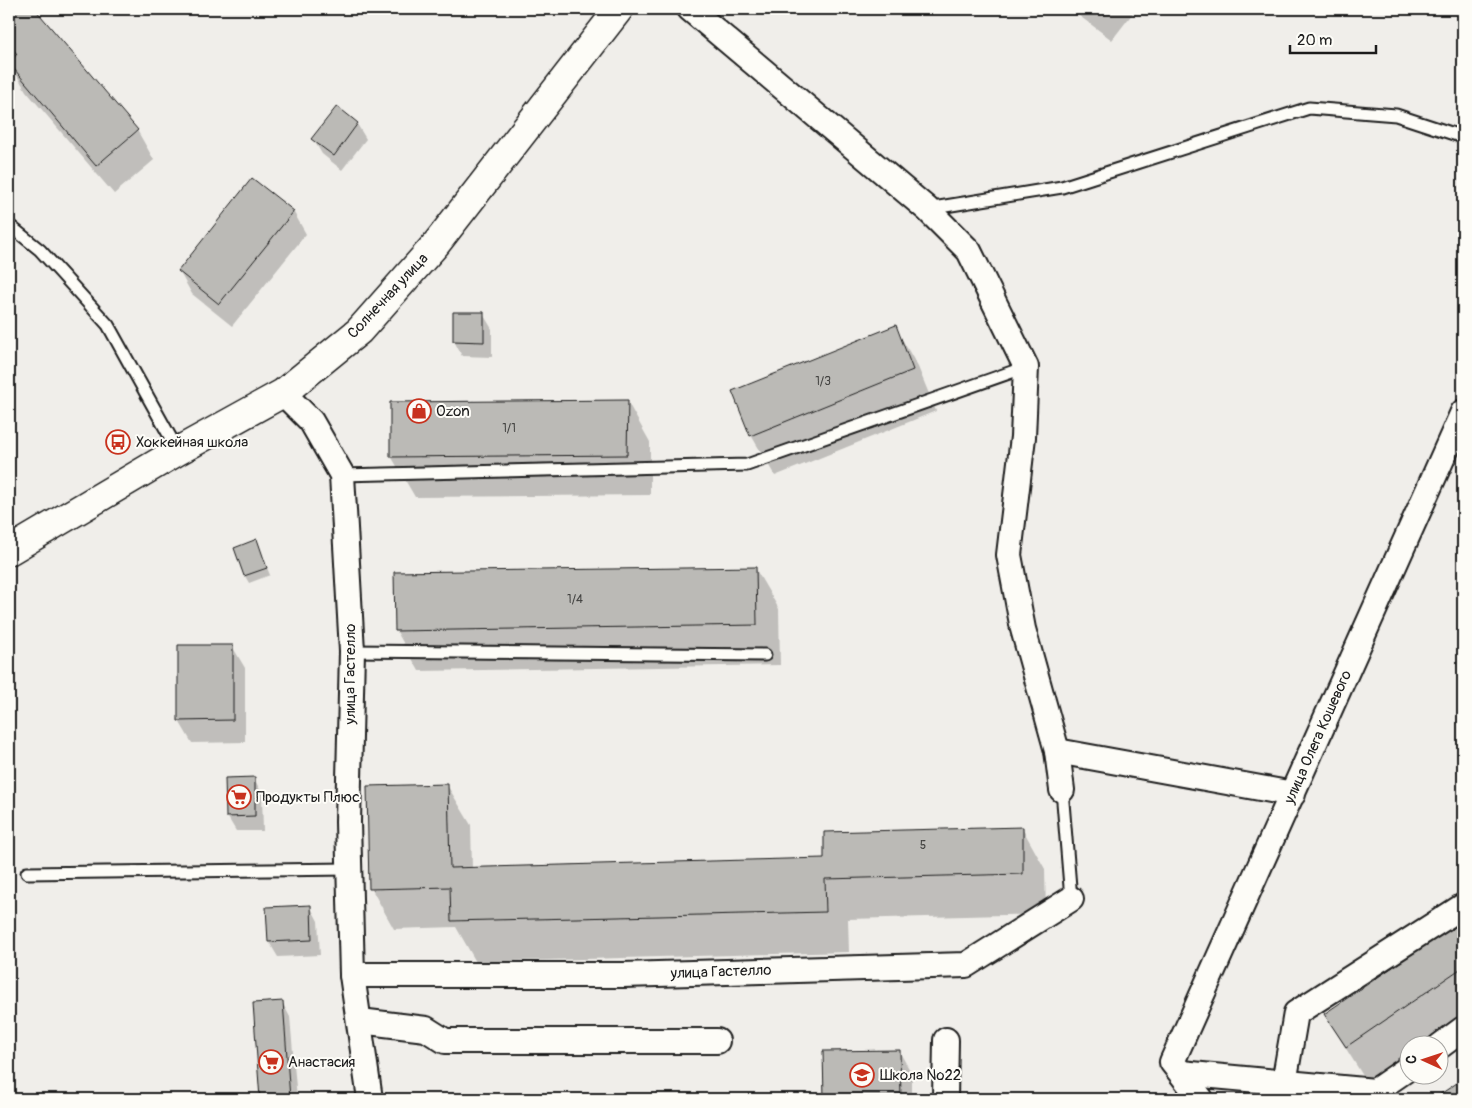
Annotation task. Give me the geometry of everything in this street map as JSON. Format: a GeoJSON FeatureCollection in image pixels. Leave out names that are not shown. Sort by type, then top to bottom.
{"type":"FeatureCollection","features":[{"type":"Feature","properties":{"kind":"street","name":"Солнечная улица"},"geometry":{"type":"LineString","coordinates":[[9,551],[178,451],[283,393],[359,331],[436,244],[619,9]]}},
{"type":"Feature","properties":{"kind":"street"},"geometry":{"type":"LineString","coordinates":[[690,9],[927,209],[969,251],[1026,367],[1023,437],[1009,555],[1023,629],[1057,751],[1062,790]]}},
{"type":"Feature","properties":{"kind":"street","name":"улица Гастелло"},"geometry":{"type":"LineString","coordinates":[[283,393],[312,420],[342,475],[352,651],[348,822],[352,975],[370,1099]]}},
{"type":"Feature","properties":{"kind":"street","name":"улица Олега Кошевого"},"geometry":{"type":"LineString","coordinates":[[1177,1068],[1293,794],[1463,412]]}},
{"type":"Feature","properties":{"kind":"street"},"geometry":{"type":"LineString","coordinates":[[1057,751],[1293,794]]}},
{"type":"Feature","properties":{"kind":"street","name":"улица Гастелло"},"geometry":{"type":"LineString","coordinates":[[352,975],[623,976],[966,964],[1071,898]]}},
{"type":"Feature","properties":{"kind":"street"},"geometry":{"type":"LineString","coordinates":[[1284,1082],[1296,1013],[1463,906]]}},
{"type":"Feature","properties":{"kind":"street"},"geometry":{"type":"LineString","coordinates":[[360,1021],[426,1029],[445,1042],[717,1041]]}},
{"type":"Feature","properties":{"kind":"street"},"geometry":{"type":"LineString","coordinates":[[1450,1039],[1463,1029]]}},
{"type":"Feature","properties":{"kind":"street"},"geometry":{"type":"LineString","coordinates":[[945,1099],[946,1040]]}},
{"type":"Feature","properties":{"kind":"street"},"geometry":{"type":"LineString","coordinates":[[1177,1068],[1284,1082],[1375,1091],[1400,1074]]}},
{"type":"Feature","properties":{"kind":"street"},"geometry":{"type":"LineString","coordinates":[[1177,1068],[1201,1099]]}},
{"type":"Feature","properties":{"kind":"lane"},"geometry":{"type":"LineString","coordinates":[[927,209],[1062,187],[1309,108],[1396,115],[1463,137]]}},
{"type":"Feature","properties":{"kind":"lane"},"geometry":{"type":"LineString","coordinates":[[9,225],[40,250],[108,325],[178,451]]}},
{"type":"Feature","properties":{"kind":"lane"},"geometry":{"type":"LineString","coordinates":[[342,475],[747,465],[1026,367]]}},
{"type":"Feature","properties":{"kind":"lane"},"geometry":{"type":"LineString","coordinates":[[352,651],[765,655]]}},
{"type":"Feature","properties":{"kind":"lane"},"geometry":{"type":"LineString","coordinates":[[1062,790],[1071,898]]}},
{"type":"Feature","properties":{"kind":"lane"},"geometry":{"type":"LineString","coordinates":[[27,873],[349,869]]}},
{"type":"Feature","properties":{"kind":"building"},"geometry":{"type":"Polygon","coordinates":[[[9,9],[35,9],[138,130],[96,166],[9,63],[17,54],[9,44],[9,9]]]}},
{"type":"Feature","properties":{"kind":"building"},"geometry":{"type":"Polygon","coordinates":[[[337,106],[358,123],[334,156],[311,139],[337,106]]]}},
{"type":"Feature","properties":{"kind":"building"},"geometry":{"type":"Polygon","coordinates":[[[252,178],[294,211],[219,304],[178,271],[252,178]]]}},
{"type":"Feature","properties":{"kind":"building"},"geometry":{"type":"Polygon","coordinates":[[[453,312],[484,312],[484,342],[453,341],[453,312]]]}},
{"type":"Feature","properties":{"kind":"building"},"geometry":{"type":"Polygon","coordinates":[[[896,325],[913,370],[750,436],[732,391],[896,325]]]}},
{"type":"Feature","properties":{"kind":"building"},"geometry":{"type":"Polygon","coordinates":[[[628,400],[627,455],[390,457],[390,402],[628,400]]]}},
{"type":"Feature","properties":{"kind":"building"},"geometry":{"type":"Polygon","coordinates":[[[257,539],[267,568],[244,576],[234,548],[257,539]]]}},
{"type":"Feature","properties":{"kind":"building"},"geometry":{"type":"Polygon","coordinates":[[[756,567],[757,625],[395,631],[394,572],[756,567]]]}},
{"type":"Feature","properties":{"kind":"building"},"geometry":{"type":"Polygon","coordinates":[[[178,645],[233,645],[233,720],[178,721],[178,645]]]}},
{"type":"Feature","properties":{"kind":"building"},"geometry":{"type":"Polygon","coordinates":[[[255,777],[255,816],[226,817],[225,778],[255,777]]]}},
{"type":"Feature","properties":{"kind":"building"},"geometry":{"type":"Polygon","coordinates":[[[448,784],[450,868],[824,858],[824,832],[1023,827],[1023,874],[825,879],[826,912],[451,921],[450,887],[369,889],[367,786],[448,784]]]}},
{"type":"Feature","properties":{"kind":"building"},"geometry":{"type":"Polygon","coordinates":[[[311,905],[312,940],[268,942],[266,907],[311,905]]]}},
{"type":"Feature","properties":{"kind":"building"},"geometry":{"type":"Polygon","coordinates":[[[1463,919],[1463,967],[1346,1047],[1324,1014],[1463,919]]]}},
{"type":"Feature","properties":{"kind":"building"},"geometry":{"type":"Polygon","coordinates":[[[283,1001],[290,1099],[260,1099],[253,1003],[283,1001]]]}},
{"type":"Feature","properties":{"kind":"building","name":"Школа №22"},"geometry":{"type":"Polygon","coordinates":[[[900,1050],[901,1099],[824,1099],[823,1051],[900,1050]]]}},
{"type":"Feature","properties":{"kind":"building"},"geometry":{"type":"Polygon","coordinates":[[[1463,1079],[1463,1099],[1433,1099],[1463,1079]]]}},
{"type":"Feature","properties":{"kind":"place","name":"Ozon"},"geometry":{"type":"Point","coordinates":[419,411]}},
{"type":"Feature","properties":{"kind":"place","name":"Хоккейная школа"},"geometry":{"type":"Point","coordinates":[118,442]}},
{"type":"Feature","properties":{"kind":"place","name":"Продукты Плюс"},"geometry":{"type":"Point","coordinates":[239,797]}},
{"type":"Feature","properties":{"kind":"place","name":"Анастасия"},"geometry":{"type":"Point","coordinates":[271,1062]}},
{"type":"Feature","properties":{"kind":"place","name":"Школа №22"},"geometry":{"type":"Point","coordinates":[862,1075]}}]}
